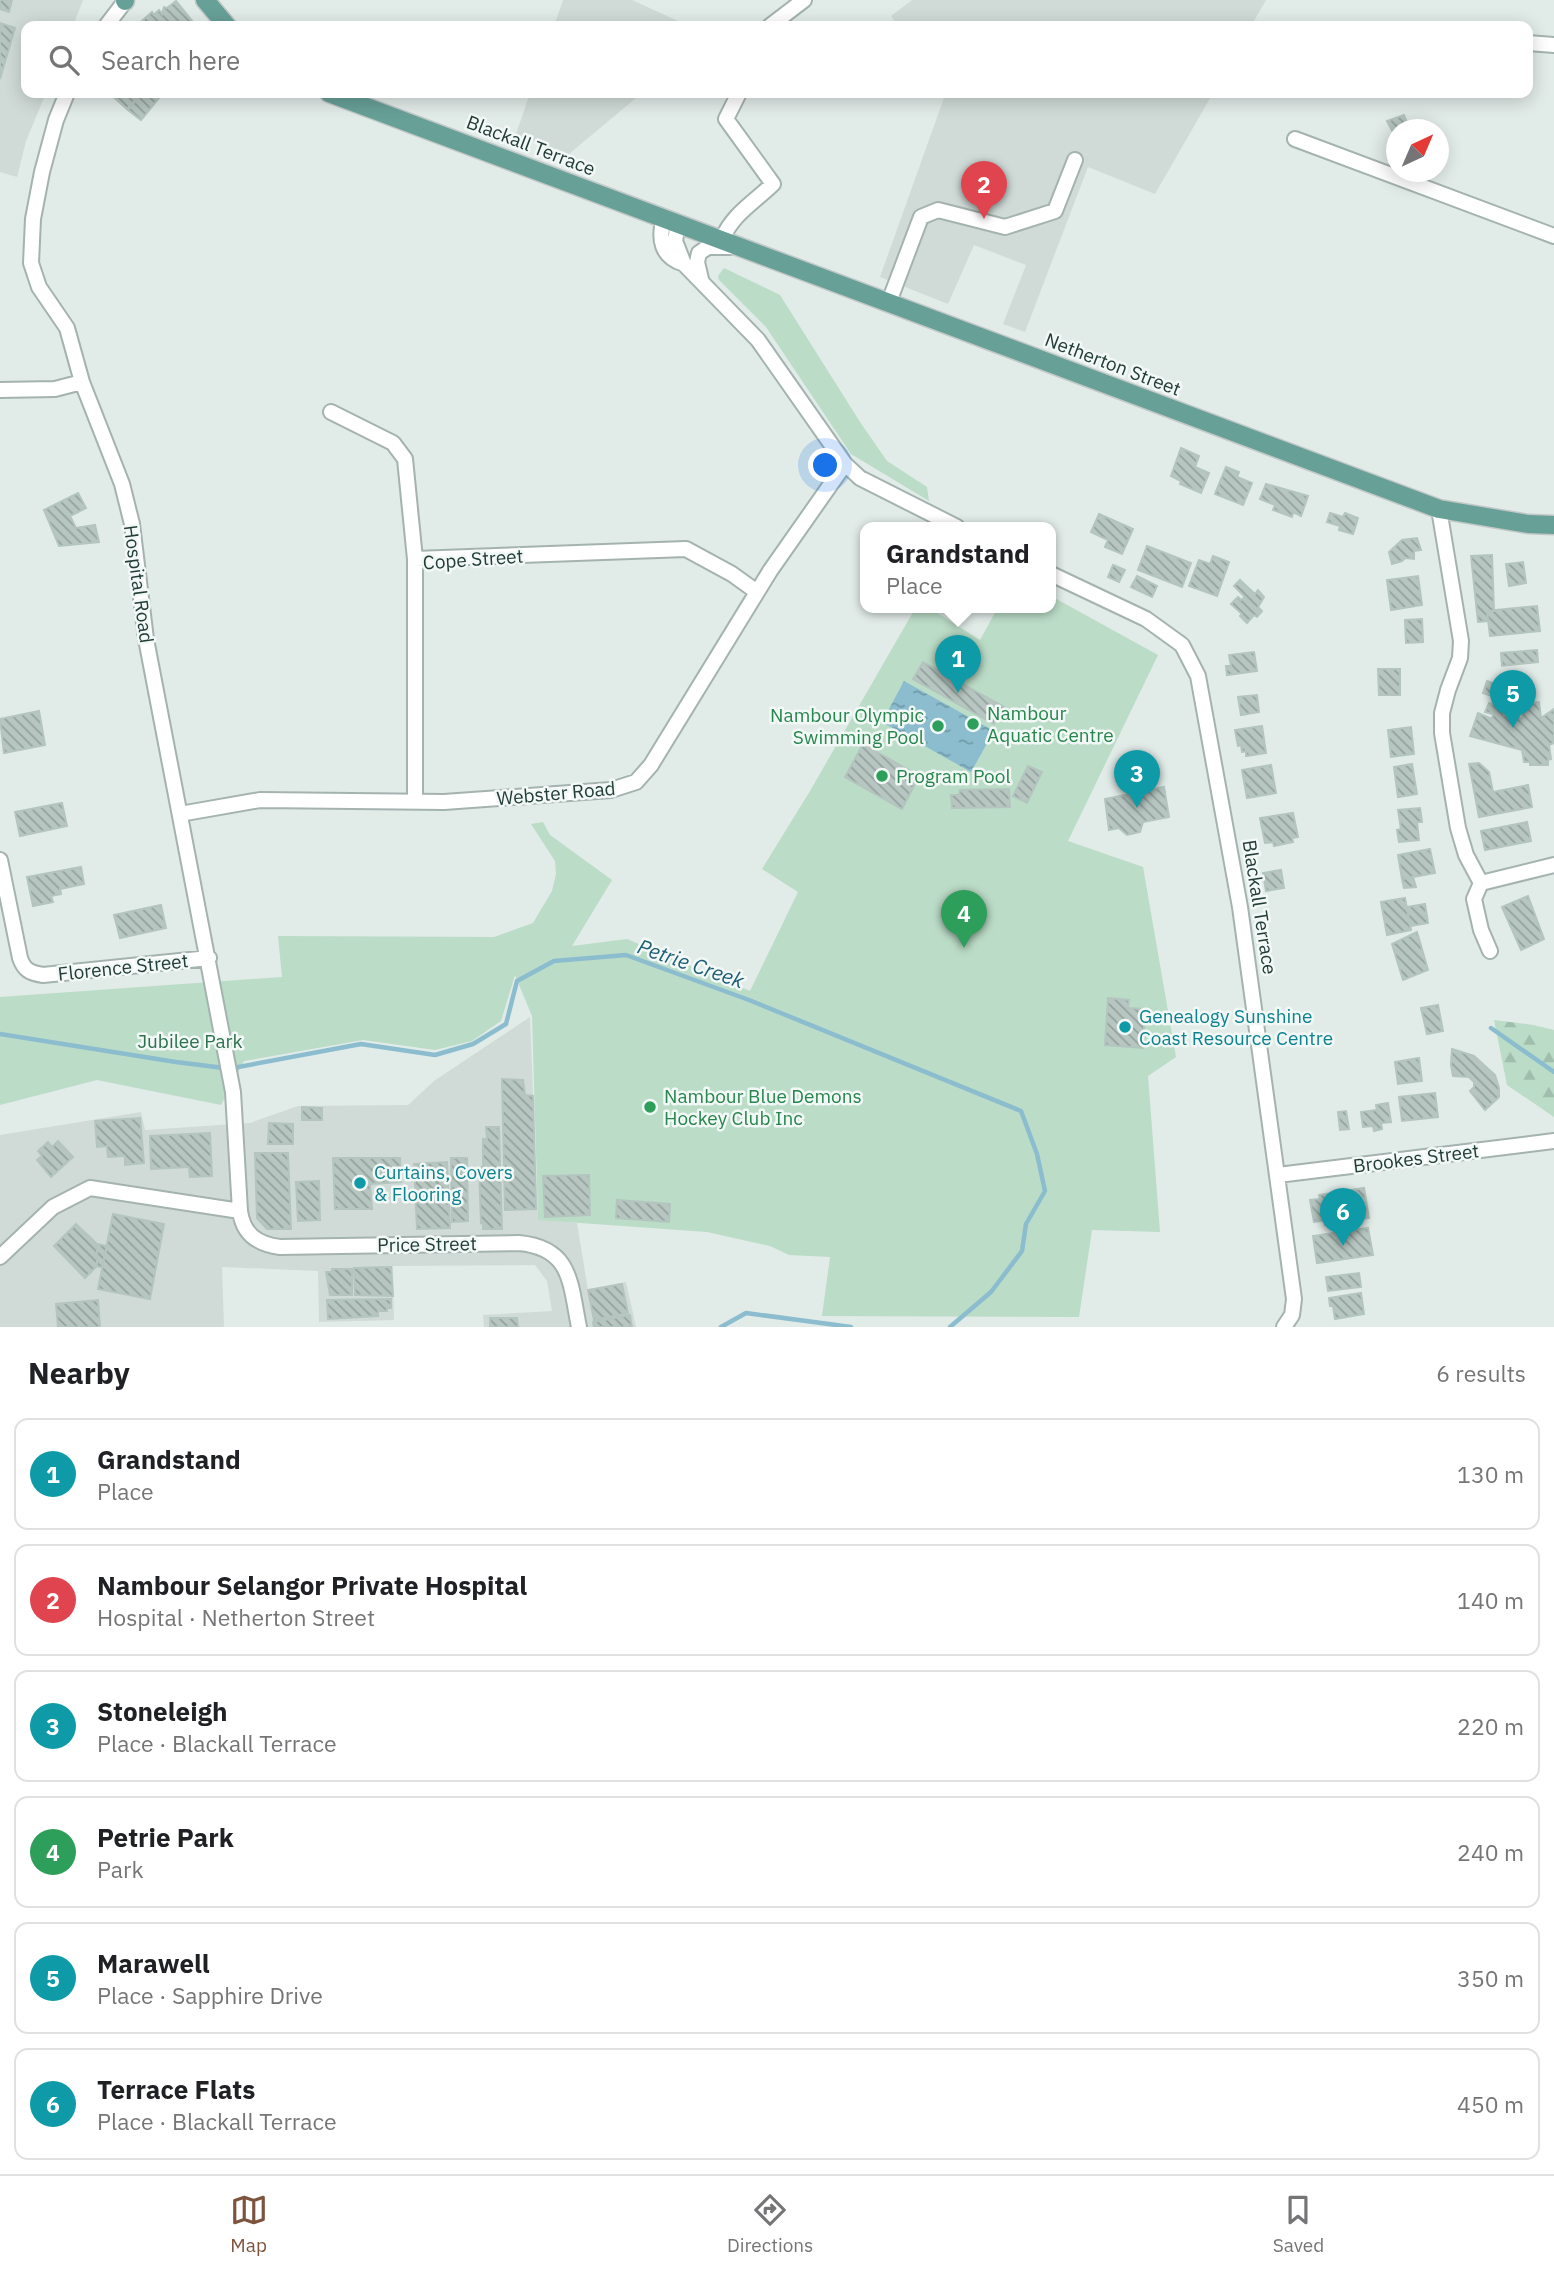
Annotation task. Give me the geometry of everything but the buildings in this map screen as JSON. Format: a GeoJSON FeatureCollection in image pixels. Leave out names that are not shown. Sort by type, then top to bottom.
{"type":"FeatureCollection","features":[{"type":"Feature","properties":{"kind":"main road"},"geometry":{"type":"LineString","coordinates":[[205,0],[223,21]]}},
{"type":"Feature","properties":{"kind":"main road","name":"Blackall Terrace"},"geometry":{"type":"LineString","coordinates":[[342,98],[671,220]]}},
{"type":"Feature","properties":{"kind":"main road","name":"Netherton Street"},"geometry":{"type":"LineString","coordinates":[[671,220],[1439,509],[1528,524],[1554,525]]}},
{"type":"Feature","properties":{"kind":"street"},"geometry":{"type":"LineString","coordinates":[[110,21],[126,0]]}},
{"type":"Feature","properties":{"kind":"street"},"geometry":{"type":"LineString","coordinates":[[777,21],[804,0]]}},
{"type":"Feature","properties":{"kind":"street"},"geometry":{"type":"LineString","coordinates":[[1533,43],[1554,45]]}},
{"type":"Feature","properties":{"kind":"street","name":"Hospital Road"},"geometry":{"type":"LineString","coordinates":[[65,98],[56,120],[33,219],[30,255],[32,269],[39,287],[67,328],[82,382],[122,484],[132,524],[146,639],[233,1092]]}},
{"type":"Feature","properties":{"kind":"street"},"geometry":{"type":"LineString","coordinates":[[722,239],[731,221],[773,184],[726,119],[736,98]]}},
{"type":"Feature","properties":{"kind":"street"},"geometry":{"type":"LineString","coordinates":[[1295,139],[1554,236]]}},
{"type":"Feature","properties":{"kind":"street"},"geometry":{"type":"LineString","coordinates":[[889,302],[921,217],[938,210],[1005,228],[1055,211],[1074,160]]}},
{"type":"Feature","properties":{"kind":"street"},"geometry":{"type":"LineString","coordinates":[[671,220],[675,241],[684,264],[766,350],[845,464],[860,478],[947,522]]}},
{"type":"Feature","properties":{"kind":"street"},"geometry":{"type":"LineString","coordinates":[[702,281],[696,262],[702,250],[742,247]]}},
{"type":"Feature","properties":{"kind":"street"},"geometry":{"type":"LineString","coordinates":[[0,390],[55,389],[82,382]]}},
{"type":"Feature","properties":{"kind":"street"},"geometry":{"type":"LineString","coordinates":[[331,412],[393,443],[405,459],[415,559]]}},
{"type":"Feature","properties":{"kind":"street","name":"Webster Road"},"geometry":{"type":"LineString","coordinates":[[180,814],[260,800],[415,802],[495,799],[611,790],[636,782],[651,765],[757,592],[845,464]]}},
{"type":"Feature","properties":{"kind":"street"},"geometry":{"type":"LineString","coordinates":[[1439,509],[1461,641],[1460,659],[1442,713],[1442,733],[1458,828],[1466,855],[1481,883]]}},
{"type":"Feature","properties":{"kind":"street","name":"Cope Street"},"geometry":{"type":"LineString","coordinates":[[415,802],[415,559],[686,549],[732,574],[757,592]]}},
{"type":"Feature","properties":{"kind":"street","name":"Blackall Terrace"},"geometry":{"type":"LineString","coordinates":[[1056,576],[1146,619],[1182,645],[1198,676],[1240,907],[1278,1175],[1294,1299],[1292,1315],[1284,1327]]}},
{"type":"Feature","properties":{"kind":"street","name":"Florence Street"},"geometry":{"type":"LineString","coordinates":[[0,860],[20,958],[31,973],[43,975],[209,958]]}},
{"type":"Feature","properties":{"kind":"street"},"geometry":{"type":"LineString","coordinates":[[1481,883],[1554,864]]}},
{"type":"Feature","properties":{"kind":"street"},"geometry":{"type":"LineString","coordinates":[[1481,883],[1474,899],[1481,930],[1490,951]]}},
{"type":"Feature","properties":{"kind":"street","name":"Price Street"},"geometry":{"type":"LineString","coordinates":[[233,1092],[240,1211],[243,1225],[251,1237],[270,1246],[519,1243],[544,1247],[565,1269],[579,1327]]}},
{"type":"Feature","properties":{"kind":"street","name":"Brookes Street"},"geometry":{"type":"LineString","coordinates":[[1278,1175],[1554,1141]]}},
{"type":"Feature","properties":{"kind":"street"},"geometry":{"type":"LineString","coordinates":[[0,1257],[53,1207],[90,1188],[240,1211]]}},
{"type":"Feature","properties":{"kind":"shaded area"},"geometry":{"type":"Polygon","coordinates":[[[0,0],[83,0],[75,21],[21,21],[21,98],[44,98],[26,141],[17,177],[0,172],[0,0]]]}},
{"type":"Feature","properties":{"kind":"shaded area"},"geometry":{"type":"Polygon","coordinates":[[[563,0],[632,0],[678,21],[556,21],[563,0]]]}},
{"type":"Feature","properties":{"kind":"shaded area"},"geometry":{"type":"Polygon","coordinates":[[[912,0],[1266,0],[1254,21],[894,21],[891,16],[912,0]]]}},
{"type":"Feature","properties":{"kind":"shaded area"},"geometry":{"type":"Polygon","coordinates":[[[528,98],[636,98],[569,154],[516,134],[528,98]]]}},
{"type":"Feature","properties":{"kind":"shaded area"},"geometry":{"type":"Polygon","coordinates":[[[944,98],[1210,98],[1155,194],[1088,167],[1025,332],[1003,324],[1026,265],[974,245],[948,304],[880,277],[944,98]]]}},
{"type":"Feature","properties":{"kind":"shaded area"},"geometry":{"type":"Polygon","coordinates":[[[530,1017],[538,1219],[577,1223],[588,1290],[626,1282],[636,1327],[484,1327],[483,1315],[552,1311],[547,1281],[535,1265],[393,1266],[394,1320],[319,1322],[318,1271],[222,1267],[224,1327],[0,1327],[0,1135],[141,1112],[145,1130],[250,1123],[298,1106],[408,1105],[434,1081],[530,1017]]]}},
{"type":"Feature","properties":{"kind":"green space"},"geometry":{"type":"Polygon","coordinates":[[[724,268],[780,295],[887,461],[927,487],[929,501],[851,454],[766,327],[719,280],[718,276],[724,268]]]}},
{"type":"Feature","properties":{"kind":"green space","name":"Jubilee Park"},"geometry":{"type":"Polygon","coordinates":[[[1056,599],[1158,655],[1068,841],[1143,867],[1176,1057],[1148,1076],[1160,1232],[1092,1230],[1079,1317],[822,1316],[830,1257],[789,1255],[770,1246],[707,1232],[538,1220],[532,1016],[515,975],[501,1021],[472,1041],[435,1050],[363,1040],[244,1061],[221,1105],[97,1080],[0,1105],[0,997],[282,977],[278,936],[494,937],[533,923],[552,891],[556,874],[555,861],[531,824],[543,822],[550,835],[612,880],[572,946],[627,939],[750,991],[798,892],[762,869],[913,613],[937,613],[980,640],[995,613],[1056,613],[1056,599]]]}},
{"type":"Feature","properties":{"kind":"green space"},"geometry":{"type":"Polygon","coordinates":[[[1494,1020],[1554,1030],[1554,1117],[1507,1085],[1494,1020]]]}},
{"type":"Feature","properties":{"kind":"water","name":"Nambour Olympic Swimming Pool"},"geometry":{"type":"Polygon","coordinates":[[[904,681],[994,731],[971,772],[882,722],[904,681]]]}},
{"type":"Feature","properties":{"kind":"waterway","name":"Petrie Creek"},"geometry":{"type":"LineString","coordinates":[[233,1068],[361,1044],[435,1055],[473,1044],[506,1024],[517,981],[554,961],[626,955],[749,1000],[1021,1111],[1037,1154],[1045,1191],[1026,1224],[1022,1251],[991,1292],[950,1327]]}},
{"type":"Feature","properties":{"kind":"waterway"},"geometry":{"type":"LineString","coordinates":[[1491,1028],[1554,1072]]}},
{"type":"Feature","properties":{"kind":"waterway","name":"Petrie Creek"},"geometry":{"type":"LineString","coordinates":[[0,1034],[224,1068]]}},
{"type":"Feature","properties":{"kind":"waterway","name":"Petrie Creek"},"geometry":{"type":"LineString","coordinates":[[721,1327],[746,1313],[851,1327]]}},
{"type":"Feature","properties":{"kind":"place","name":"Nambour Selangor Private Hospital"},"geometry":{"type":"Point","coordinates":[984,219]}},
{"type":"Feature","properties":{"kind":"place","name":"Grandstand"},"geometry":{"type":"Point","coordinates":[958,693]}},
{"type":"Feature","properties":{"kind":"place","name":"Nambour Aquatic Centre"},"geometry":{"type":"Point","coordinates":[973,724]}},
{"type":"Feature","properties":{"kind":"place","name":"Nambour Olympic Swimming Pool"},"geometry":{"type":"Point","coordinates":[938,726]}},
{"type":"Feature","properties":{"kind":"place","name":"Marawell"},"geometry":{"type":"Point","coordinates":[1513,728]}},
{"type":"Feature","properties":{"kind":"place","name":"Program Pool"},"geometry":{"type":"Point","coordinates":[882,776]}},
{"type":"Feature","properties":{"kind":"place","name":"Stoneleigh"},"geometry":{"type":"Point","coordinates":[1137,808]}},
{"type":"Feature","properties":{"kind":"place","name":"Petrie Park"},"geometry":{"type":"Point","coordinates":[964,948]}},
{"type":"Feature","properties":{"kind":"place","name":"Genealogy Sunshine Coast Resource Centre"},"geometry":{"type":"Point","coordinates":[1125,1027]}},
{"type":"Feature","properties":{"kind":"place","name":"Nambour Blue Demons Hockey Club Inc"},"geometry":{"type":"Point","coordinates":[650,1107]}},
{"type":"Feature","properties":{"kind":"place","name":"Curtains, Covers & Flooring"},"geometry":{"type":"Point","coordinates":[360,1183]}},
{"type":"Feature","properties":{"kind":"place","name":"Terrace Flats"},"geometry":{"type":"Point","coordinates":[1343,1246]}}]}
